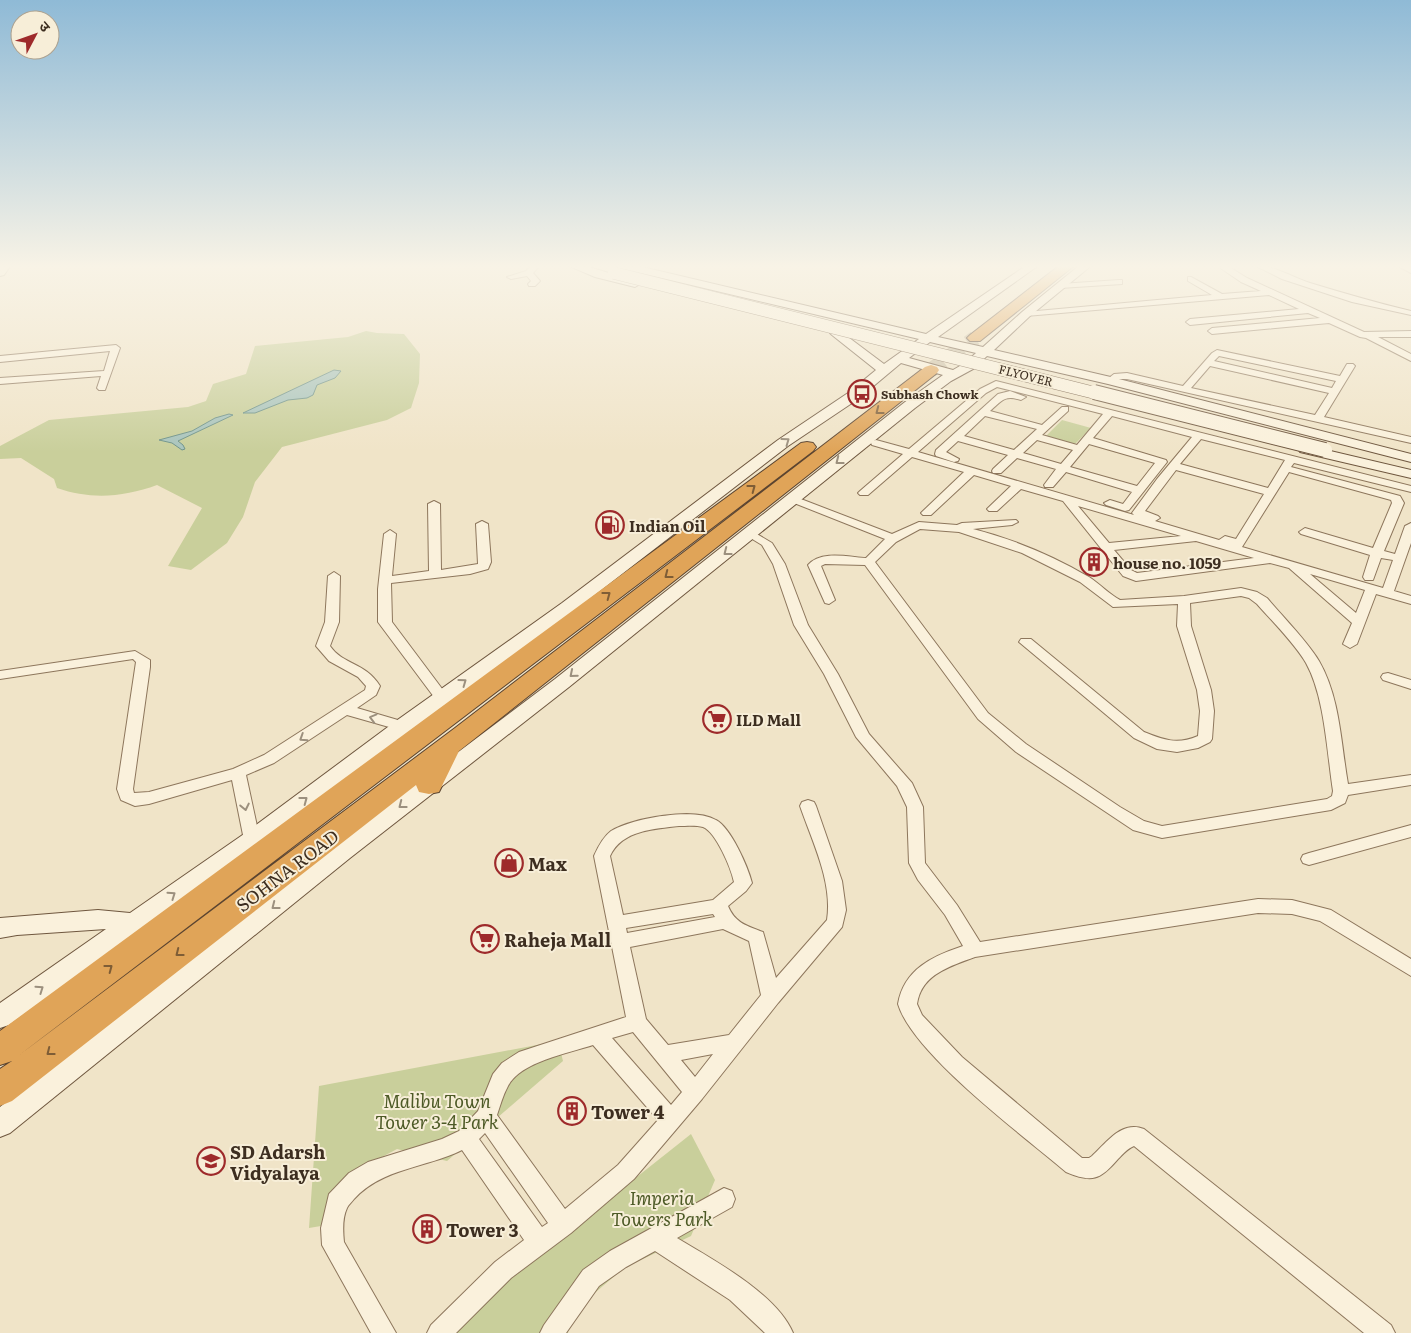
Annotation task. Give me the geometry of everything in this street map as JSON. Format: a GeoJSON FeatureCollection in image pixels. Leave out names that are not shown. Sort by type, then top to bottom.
{"type":"FeatureCollection","features":[{"type":"Feature","properties":{"kind":"highway"},"geometry":{"type":"LineString","coordinates":[[958,334],[967,327]]}},
{"type":"Feature","properties":{"kind":"highway"},"geometry":{"type":"LineString","coordinates":[[975,338],[989,327]]}},
{"type":"Feature","properties":{"kind":"highway","name":"SOHNA ROAD"},"geometry":{"type":"LineString","coordinates":[[0,1090],[449,746],[584,652],[920,367]]}},
{"type":"Feature","properties":{"kind":"highway","name":"SOHNA ROAD"},"geometry":{"type":"LineString","coordinates":[[0,1050],[402,738],[485,686],[920,367]]}},
{"type":"Feature","properties":{"kind":"highway"},"geometry":{"type":"LineString","coordinates":[[485,686],[507,650]]}},
{"type":"Feature","properties":{"kind":"highway"},"geometry":{"type":"LineString","coordinates":[[345,769],[402,738]]}},
{"type":"Feature","properties":{"kind":"highway"},"geometry":{"type":"LineString","coordinates":[[429,785],[449,746]]}},
{"type":"Feature","properties":{"kind":"main road"},"geometry":{"type":"LineString","coordinates":[[812,327],[873,342],[920,367],[969,366],[1012,327]]}},
{"type":"Feature","properties":{"kind":"main road","name":"FLYOVER"},"geometry":{"type":"LineString","coordinates":[[856,327],[1328,446],[1411,473]]}},
{"type":"Feature","properties":{"kind":"main road"},"geometry":{"type":"LineString","coordinates":[[884,327],[906,332],[934,334],[983,342],[1001,337]]}},
{"type":"Feature","properties":{"kind":"main road"},"geometry":{"type":"LineString","coordinates":[[0,1124],[429,785],[562,683],[584,652],[750,534],[799,502],[910,405],[920,367],[934,334],[944,327]]}},
{"type":"Feature","properties":{"kind":"main road"},"geometry":{"type":"LineString","coordinates":[[873,342],[888,340],[897,335],[888,328]]}},
{"type":"Feature","properties":{"kind":"main road"},"geometry":{"type":"LineString","coordinates":[[836,333],[920,367],[965,374],[998,373]]}},
{"type":"Feature","properties":{"kind":"main road"},"geometry":{"type":"LineString","coordinates":[[934,334],[985,352],[1110,381],[1411,460]]}},
{"type":"Feature","properties":{"kind":"main road"},"geometry":{"type":"LineString","coordinates":[[1001,337],[1016,359]]}},
{"type":"Feature","properties":{"kind":"main road"},"geometry":{"type":"LineString","coordinates":[[1021,382],[1004,372],[1002,367],[1009,363],[1032,363]]}},
{"type":"Feature","properties":{"kind":"main road"},"geometry":{"type":"LineString","coordinates":[[402,738],[442,698],[782,443],[853,396],[920,367],[969,366],[998,373],[1021,382],[1411,473]]}},
{"type":"Feature","properties":{"kind":"main road","name":"FLYOVER"},"geometry":{"type":"LineString","coordinates":[[1328,446],[1411,460]]}},
{"type":"Feature","properties":{"kind":"main road"},"geometry":{"type":"LineString","coordinates":[[0,1017],[252,840],[345,769]]}},
{"type":"Feature","properties":{"kind":"main road"},"geometry":{"type":"LineString","coordinates":[[0,928],[98,919],[132,923]]}},
{"type":"Feature","properties":{"kind":"street"},"geometry":{"type":"LineString","coordinates":[[1212,331],[1253,327]]}},
{"type":"Feature","properties":{"kind":"street"},"geometry":{"type":"LineString","coordinates":[[1348,327],[1411,358]]}},
{"type":"Feature","properties":{"kind":"street"},"geometry":{"type":"LineString","coordinates":[[1368,336],[1411,334]]}},
{"type":"Feature","properties":{"kind":"street"},"geometry":{"type":"LineString","coordinates":[[1186,388],[1210,363],[1223,345]]}},
{"type":"Feature","properties":{"kind":"street"},"geometry":{"type":"LineString","coordinates":[[0,359],[116,348],[102,388]]}},
{"type":"Feature","properties":{"kind":"street"},"geometry":{"type":"LineString","coordinates":[[1217,353],[1342,378]]}},
{"type":"Feature","properties":{"kind":"street"},"geometry":{"type":"LineString","coordinates":[[1210,363],[1336,392]]}},
{"type":"Feature","properties":{"kind":"street"},"geometry":{"type":"LineString","coordinates":[[1318,419],[1350,366]]}},
{"type":"Feature","properties":{"kind":"street"},"geometry":{"type":"LineString","coordinates":[[0,382],[108,373]]}},
{"type":"Feature","properties":{"kind":"street"},"geometry":{"type":"LineString","coordinates":[[1110,381],[1123,375],[1318,419],[1410,437]]}},
{"type":"Feature","properties":{"kind":"street"},"geometry":{"type":"LineString","coordinates":[[864,493],[910,452],[992,385],[1021,382],[1107,416]]}},
{"type":"Feature","properties":{"kind":"street"},"geometry":{"type":"LineString","coordinates":[[1034,436],[1084,444],[1162,462],[1125,508],[940,454],[1004,394],[1064,409],[1107,416],[1293,464],[1411,489]]}},
{"type":"Feature","properties":{"kind":"street"},"geometry":{"type":"LineString","coordinates":[[997,471],[1064,409]]}},
{"type":"Feature","properties":{"kind":"street"},"geometry":{"type":"LineString","coordinates":[[983,412],[1043,428]]}},
{"type":"Feature","properties":{"kind":"street"},"geometry":{"type":"LineString","coordinates":[[1049,485],[1107,416]]}},
{"type":"Feature","properties":{"kind":"street"},"geometry":{"type":"LineString","coordinates":[[957,437],[1139,490]]}},
{"type":"Feature","properties":{"kind":"street"},"geometry":{"type":"LineString","coordinates":[[1195,439],[1138,513],[1239,544],[1271,492],[1293,464]]}},
{"type":"Feature","properties":{"kind":"street"},"geometry":{"type":"LineString","coordinates":[[876,443],[1272,559],[1296,563],[1359,623]]}},
{"type":"Feature","properties":{"kind":"street"},"geometry":{"type":"LineString","coordinates":[[1293,464],[1392,496],[1398,500],[1378,553],[1359,623],[1350,644]]}},
{"type":"Feature","properties":{"kind":"street"},"geometry":{"type":"LineString","coordinates":[[1293,464],[1249,546],[1296,563],[1371,583],[1387,593],[1411,600]]}},
{"type":"Feature","properties":{"kind":"street"},"geometry":{"type":"LineString","coordinates":[[1174,466],[1271,492]]}},
{"type":"Feature","properties":{"kind":"street"},"geometry":{"type":"LineString","coordinates":[[927,513],[972,471]]}},
{"type":"Feature","properties":{"kind":"street"},"geometry":{"type":"LineString","coordinates":[[993,509],[1020,484]]}},
{"type":"Feature","properties":{"kind":"street"},"geometry":{"type":"LineString","coordinates":[[1065,497],[1127,573],[1136,577],[1272,559]]}},
{"type":"Feature","properties":{"kind":"street"},"geometry":{"type":"LineString","coordinates":[[799,502],[805,510],[815,516],[888,542]]}},
{"type":"Feature","properties":{"kind":"street"},"geometry":{"type":"LineString","coordinates":[[434,504],[436,573]]}},
{"type":"Feature","properties":{"kind":"street"},"geometry":{"type":"LineString","coordinates":[[952,527],[1012,522]]}},
{"type":"Feature","properties":{"kind":"street"},"geometry":{"type":"LineString","coordinates":[[386,580],[470,570],[484,566],[482,524]]}},
{"type":"Feature","properties":{"kind":"street"},"geometry":{"type":"LineString","coordinates":[[829,600],[814,565],[823,560],[869,562],[888,542],[919,525],[952,527],[1014,546],[1069,570],[1093,584],[1118,604],[1184,600],[1229,592],[1241,592],[1253,596],[1262,601],[1312,661],[1326,696],[1341,791],[1339,799],[1331,804],[1162,832],[1139,826],[1114,812],[1021,748],[983,716],[869,562]]}},
{"type":"Feature","properties":{"kind":"street"},"geometry":{"type":"LineString","coordinates":[[1387,593],[1411,526]]}},
{"type":"Feature","properties":{"kind":"street"},"geometry":{"type":"LineString","coordinates":[[1305,532],[1399,558]]}},
{"type":"Feature","properties":{"kind":"street"},"geometry":{"type":"LineString","coordinates":[[390,534],[384,589],[385,622],[442,698]]}},
{"type":"Feature","properties":{"kind":"street"},"geometry":{"type":"LineString","coordinates":[[750,534],[766,543],[779,564],[801,625],[831,674],[864,737],[904,783],[915,807],[918,863],[924,875],[951,910],[975,950]]}},
{"type":"Feature","properties":{"kind":"street"},"geometry":{"type":"LineString","coordinates":[[1105,547],[1199,538]]}},
{"type":"Feature","properties":{"kind":"street"},"geometry":{"type":"LineString","coordinates":[[4,674],[122,655],[134,655],[142,660],[142,667],[125,789],[127,796],[135,800],[149,798],[238,773],[269,759],[368,694],[373,686],[369,677],[327,655],[323,646],[332,622],[334,576]]}},
{"type":"Feature","properties":{"kind":"street"},"geometry":{"type":"LineString","coordinates":[[1026,642],[1138,735],[1162,745],[1177,747],[1193,744],[1205,739],[1208,711],[1204,690],[1184,626],[1184,600]]}},
{"type":"Feature","properties":{"kind":"street"},"geometry":{"type":"LineString","coordinates":[[1388,677],[1411,685]]}},
{"type":"Feature","properties":{"kind":"street"},"geometry":{"type":"LineString","coordinates":[[343,709],[402,738]]}},
{"type":"Feature","properties":{"kind":"street"},"geometry":{"type":"LineString","coordinates":[[238,773],[252,840]]}},
{"type":"Feature","properties":{"kind":"street"},"geometry":{"type":"LineString","coordinates":[[1341,791],[1411,780]]}},
{"type":"Feature","properties":{"kind":"street"},"geometry":{"type":"LineString","coordinates":[[440,1333],[503,1270],[564,1225],[626,1172],[695,1092],[771,997],[836,922],[839,914],[837,895],[808,806]]}},
{"type":"Feature","properties":{"kind":"street"},"geometry":{"type":"LineString","coordinates":[[695,1092],[637,1022],[602,856],[608,844],[616,836],[628,830],[682,820],[700,820],[710,823],[718,830],[743,879],[743,883],[739,888],[722,899],[722,914],[731,928],[757,937],[771,997]]}},
{"type":"Feature","properties":{"kind":"street"},"geometry":{"type":"LineString","coordinates":[[1309,859],[1411,831]]}},
{"type":"Feature","properties":{"kind":"street"},"geometry":{"type":"LineString","coordinates":[[1383,1333],[1138,1136],[1133,1135],[1124,1140],[1095,1168],[1086,1169],[1078,1167],[948,1058],[912,1018],[908,1004],[913,988],[926,969],[934,963],[975,950],[1258,906],[1292,907],[1325,915],[1411,968]]}},
{"type":"Feature","properties":{"kind":"street"},"geometry":{"type":"LineString","coordinates":[[616,923],[722,914]]}},
{"type":"Feature","properties":{"kind":"street"},"geometry":{"type":"LineString","coordinates":[[620,942],[722,914]]}},
{"type":"Feature","properties":{"kind":"street"},"geometry":{"type":"LineString","coordinates":[[384,1333],[333,1245],[332,1228],[337,1202],[357,1180],[376,1169],[445,1148],[466,1138],[486,1117],[500,1080],[509,1069],[526,1058],[637,1022]]}},
{"type":"Feature","properties":{"kind":"street"},"geometry":{"type":"LineString","coordinates":[[597,1035],[671,1120]]}},
{"type":"Feature","properties":{"kind":"street"},"geometry":{"type":"LineString","coordinates":[[663,1054],[736,1042]]}},
{"type":"Feature","properties":{"kind":"street"},"geometry":{"type":"LineString","coordinates":[[486,1117],[564,1225]]}},
{"type":"Feature","properties":{"kind":"street"},"geometry":{"type":"LineString","coordinates":[[466,1138],[540,1243]]}},
{"type":"Feature","properties":{"kind":"street"},"geometry":{"type":"LineString","coordinates":[[552,1333],[591,1278],[618,1259],[724,1199]]}},
{"type":"Feature","properties":{"kind":"street"},"geometry":{"type":"LineString","coordinates":[[655,1238],[725,1281],[750,1300],[781,1333]]}},
{"type":"Feature","properties":{"kind":"green space"},"geometry":{"type":"Polygon","coordinates":[[[366,331],[404,334],[420,354],[419,383],[411,408],[387,420],[282,447],[255,482],[243,517],[227,543],[191,570],[168,566],[202,508],[157,485],[107,496],[70,492],[57,488],[54,479],[21,458],[0,459],[0,446],[49,420],[188,407],[206,401],[213,384],[246,374],[255,346],[348,337],[366,331]]]}},
{"type":"Feature","properties":{"kind":"green space"},"geometry":{"type":"Polygon","coordinates":[[[1062,420],[1091,428],[1074,445],[1045,437],[1062,420]]]}},
{"type":"Feature","properties":{"kind":"green space","name":"Malibu Town Tower 3-4 Park"},"geometry":{"type":"Polygon","coordinates":[[[558,1041],[563,1061],[447,1161],[397,1149],[367,1165],[327,1225],[309,1228],[319,1086],[558,1041]]]}},
{"type":"Feature","properties":{"kind":"green space","name":"Imperia Towers Park"},"geometry":{"type":"Polygon","coordinates":[[[691,1134],[715,1180],[691,1236],[624,1268],[570,1314],[568,1333],[440,1333],[691,1134]]]}},
{"type":"Feature","properties":{"kind":"water"},"geometry":{"type":"Polygon","coordinates":[[[334,370],[341,371],[335,378],[317,385],[313,395],[307,398],[288,400],[255,413],[243,413],[334,370]]]}},
{"type":"Feature","properties":{"kind":"water"},"geometry":{"type":"Polygon","coordinates":[[[229,414],[233,415],[178,441],[185,449],[182,450],[172,443],[159,440],[192,431],[215,418],[229,414]]]}},
{"type":"Feature","properties":{"kind":"tunnel"},"geometry":{"type":"LineString","coordinates":[[931,370],[975,338]]}},
{"type":"Feature","properties":{"kind":"place","name":"Subhash Chowk"},"geometry":{"type":"Point","coordinates":[862,394]}},
{"type":"Feature","properties":{"kind":"place","name":"Indian Oil"},"geometry":{"type":"Point","coordinates":[610,525]}},
{"type":"Feature","properties":{"kind":"place","name":"house no. 1059"},"geometry":{"type":"Point","coordinates":[1094,562]}},
{"type":"Feature","properties":{"kind":"place","name":"ILD Mall"},"geometry":{"type":"Point","coordinates":[717,719]}},
{"type":"Feature","properties":{"kind":"place","name":"Max"},"geometry":{"type":"Point","coordinates":[509,863]}},
{"type":"Feature","properties":{"kind":"place","name":"Raheja Mall"},"geometry":{"type":"Point","coordinates":[485,939]}},
{"type":"Feature","properties":{"kind":"place","name":"Tower 4"},"geometry":{"type":"Point","coordinates":[572,1111]}},
{"type":"Feature","properties":{"kind":"place","name":"SD Adarsh Vidyalaya"},"geometry":{"type":"Point","coordinates":[211,1161]}},
{"type":"Feature","properties":{"kind":"place","name":"Tower 3"},"geometry":{"type":"Point","coordinates":[427,1229]}}]}
